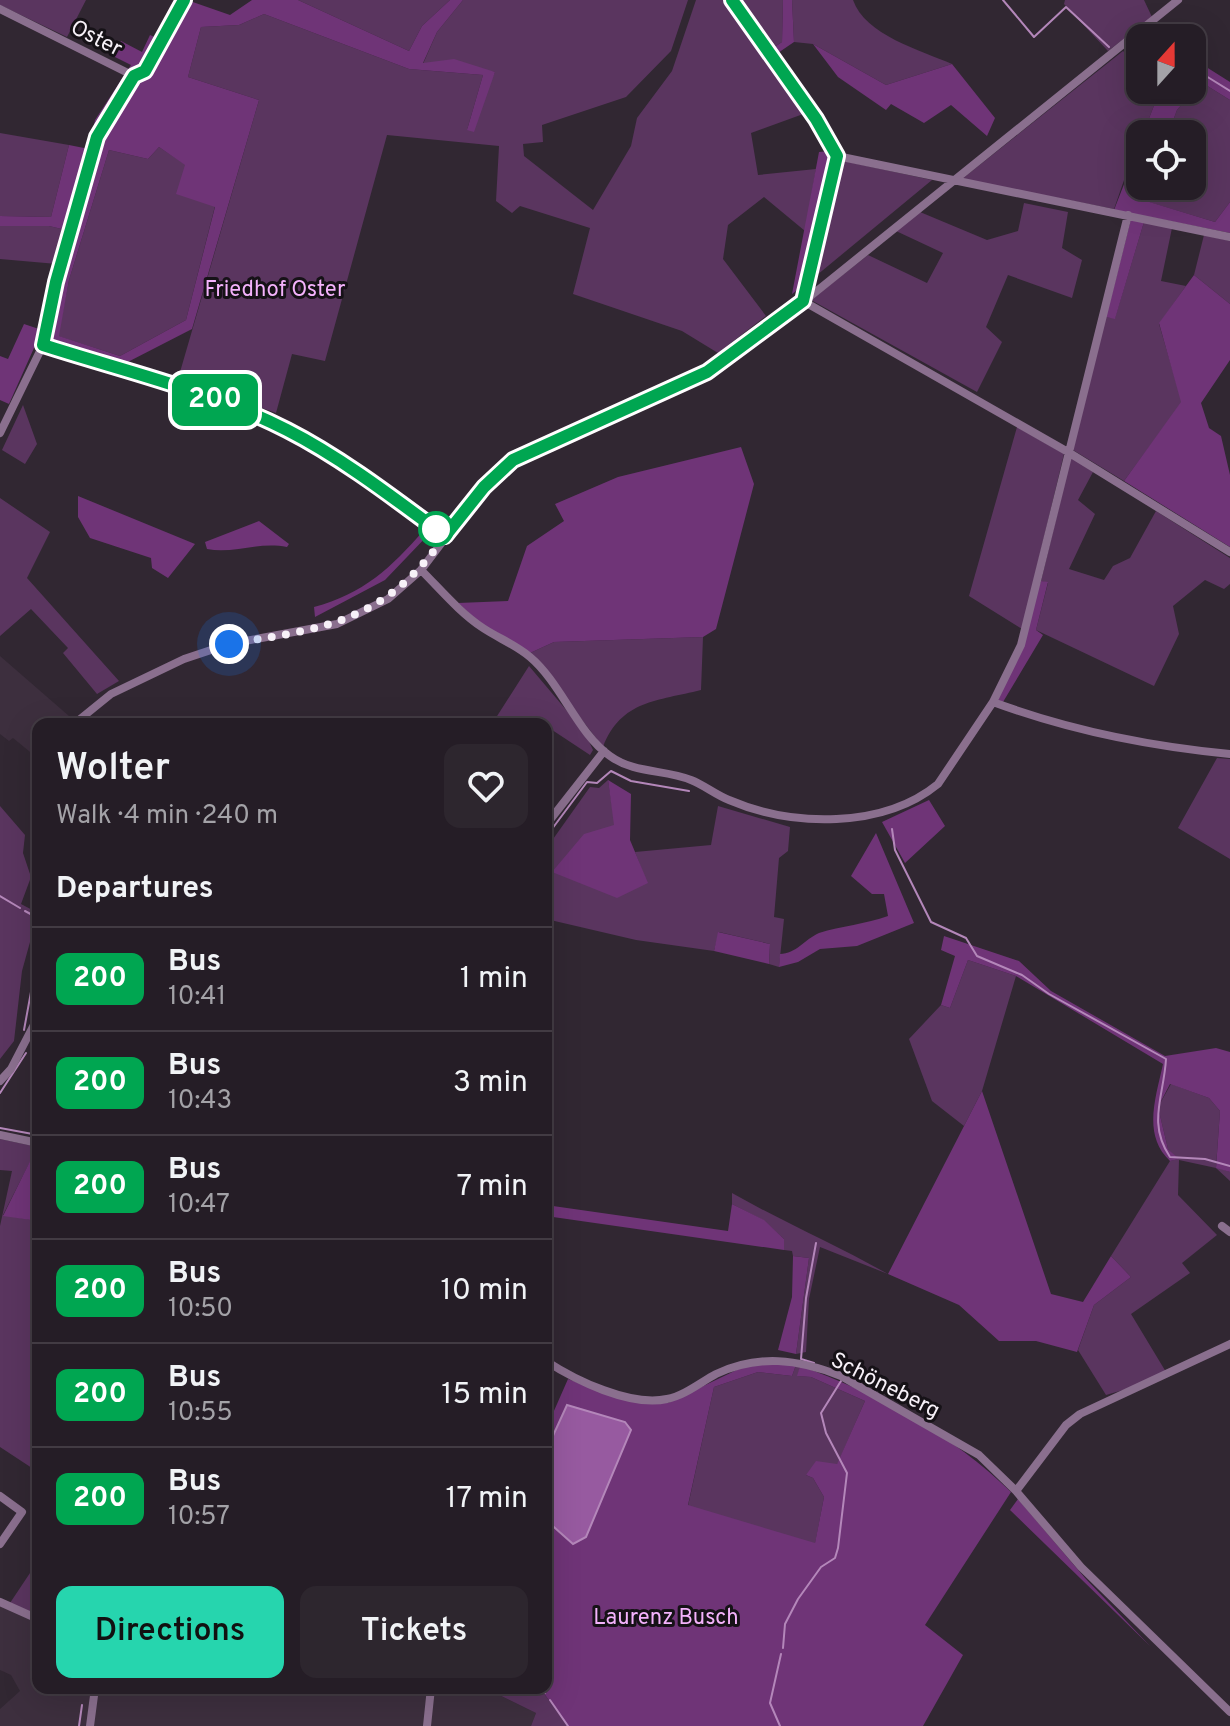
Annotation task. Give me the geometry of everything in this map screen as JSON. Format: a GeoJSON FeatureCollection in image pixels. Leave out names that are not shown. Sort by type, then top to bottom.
{"type":"FeatureCollection","features":[{"type":"Feature","properties":{"kind":"street"},"geometry":{"type":"LineString","coordinates":[[0,433],[43,345],[56,282],[97,137],[134,76],[145,71],[184,0]]}},
{"type":"Feature","properties":{"kind":"street"},"geometry":{"type":"LineString","coordinates":[[732,0],[816,119],[837,156],[803,301]]}},
{"type":"Feature","properties":{"kind":"street"},"geometry":{"type":"LineString","coordinates":[[81,718],[111,694],[184,659],[229,644],[337,624],[388,599],[421,570],[484,487],[513,460],[707,372],[803,301],[1178,0]]}},
{"type":"Feature","properties":{"kind":"street","name":"Oster"},"geometry":{"type":"LineString","coordinates":[[0,9],[134,76]]}},
{"type":"Feature","properties":{"kind":"street"},"geometry":{"type":"LineString","coordinates":[[837,156],[1230,237]]}},
{"type":"Feature","properties":{"kind":"street"},"geometry":{"type":"LineString","coordinates":[[421,570],[481,627],[529,656],[604,751],[637,770],[691,780],[730,801],[771,812],[820,819],[874,815],[926,794],[938,784],[993,702],[1027,627],[1128,215]]}},
{"type":"Feature","properties":{"kind":"street"},"geometry":{"type":"LineString","coordinates":[[803,301],[1068,452],[1230,552]]}},
{"type":"Feature","properties":{"kind":"street"},"geometry":{"type":"LineString","coordinates":[[43,345],[218,401],[285,429],[315,445],[445,536]]}},
{"type":"Feature","properties":{"kind":"street"},"geometry":{"type":"LineString","coordinates":[[993,702],[1051,724],[1129,743],[1230,754]]}},
{"type":"Feature","properties":{"kind":"street"},"geometry":{"type":"LineString","coordinates":[[552,817],[604,751]]}},
{"type":"Feature","properties":{"kind":"street"},"geometry":{"type":"LineString","coordinates":[[0,1081],[11,1069],[32,1029]]}},
{"type":"Feature","properties":{"kind":"street"},"geometry":{"type":"LineString","coordinates":[[0,1135],[32,1142]]}},
{"type":"Feature","properties":{"kind":"street"},"geometry":{"type":"LineString","coordinates":[[1016,1491],[1066,1425],[1080,1414],[1230,1344]]}},
{"type":"Feature","properties":{"kind":"street","name":"Schöneberg"},"geometry":{"type":"LineString","coordinates":[[552,1365],[582,1383],[652,1400],[667,1399],[747,1362],[779,1360],[823,1369],[979,1455],[1016,1491],[1081,1567],[1230,1712]]}},
{"type":"Feature","properties":{"kind":"street"},"geometry":{"type":"LineString","coordinates":[[0,1496],[22,1512],[0,1544]]}},
{"type":"Feature","properties":{"kind":"street"},"geometry":{"type":"LineString","coordinates":[[0,1602],[32,1616]]}},
{"type":"Feature","properties":{"kind":"street"},"geometry":{"type":"LineString","coordinates":[[90,1726],[94,1694]]}},
{"type":"Feature","properties":{"kind":"street"},"geometry":{"type":"LineString","coordinates":[[427,1726],[430,1694]]}},
{"type":"Feature","properties":{"kind":"shaded area"},"geometry":{"type":"Polygon","coordinates":[[[0,656],[69,716],[32,718],[32,754],[13,738],[9,741],[0,734],[0,656]]]}},
{"type":"Feature","properties":{"kind":"shaded area"},"geometry":{"type":"Polygon","coordinates":[[[567,1405],[625,1422],[631,1430],[586,1537],[573,1544],[552,1525],[552,1438],[567,1405]]]}},
{"type":"Feature","properties":{"kind":"shaded area"},"geometry":{"type":"Polygon","coordinates":[[[0,1602],[32,1616],[32,1694],[497,1694],[536,1713],[531,1726],[0,1726],[0,1709],[20,1691],[11,1675],[0,1670],[0,1602]]]}},
{"type":"Feature","properties":{"kind":"green space"},"geometry":{"type":"Polygon","coordinates":[[[0,0],[86,0],[67,37],[0,5],[0,0]]]}},
{"type":"Feature","properties":{"kind":"green space"},"geometry":{"type":"Polygon","coordinates":[[[187,0],[230,15],[252,0],[298,0],[409,51],[422,26],[450,0],[463,0],[437,32],[423,63],[454,59],[495,72],[474,132],[467,130],[483,75],[409,69],[264,14],[239,25],[201,27],[188,77],[259,100],[192,329],[120,366],[47,343],[97,150],[89,149],[95,120],[131,65],[113,56],[121,41],[142,52],[150,35],[166,42],[187,0]],[[159,147],[148,159],[109,150],[69,280],[59,336],[120,356],[186,320],[215,207],[176,194],[185,165],[159,147]]]}},
{"type":"Feature","properties":{"kind":"green space"},"geometry":{"type":"Polygon","coordinates":[[[298,0],[450,0],[422,26],[409,51],[298,0]]]}},
{"type":"Feature","properties":{"kind":"green space","name":"Friedhof Oster"},"geometry":{"type":"Polygon","coordinates":[[[463,0],[688,0],[671,51],[626,97],[542,125],[543,142],[523,144],[524,156],[593,210],[631,146],[637,118],[672,71],[696,0],[728,0],[806,113],[751,133],[758,175],[816,169],[805,231],[764,197],[728,225],[723,259],[766,316],[718,353],[682,331],[573,294],[590,228],[520,206],[512,213],[496,201],[499,146],[387,135],[325,361],[292,354],[276,413],[178,379],[259,100],[188,77],[201,27],[239,25],[264,14],[409,69],[483,75],[467,130],[495,72],[423,64],[437,32],[463,0]]]}},
{"type":"Feature","properties":{"kind":"green space"},"geometry":{"type":"Polygon","coordinates":[[[737,0],[783,0],[782,42],[776,46],[737,0]]]}},
{"type":"Feature","properties":{"kind":"green space"},"geometry":{"type":"Polygon","coordinates":[[[737,0],[776,46],[782,42],[783,0],[792,0],[794,42],[775,55],[737,0]]]}},
{"type":"Feature","properties":{"kind":"green space"},"geometry":{"type":"Polygon","coordinates":[[[792,0],[853,0],[859,12],[881,32],[952,64],[886,85],[813,44],[794,42],[792,0]]]}},
{"type":"Feature","properties":{"kind":"green space"},"geometry":{"type":"Polygon","coordinates":[[[1065,0],[1144,0],[1152,17],[1143,24],[1126,24],[1126,37],[1108,51],[1064,4],[1065,0]]]}},
{"type":"Feature","properties":{"kind":"green space"},"geometry":{"type":"Polygon","coordinates":[[[813,44],[886,85],[952,64],[995,118],[987,136],[951,105],[924,123],[891,104],[886,110],[838,77],[813,44]]]}},
{"type":"Feature","properties":{"kind":"green space"},"geometry":{"type":"Polygon","coordinates":[[[1123,51],[1126,53],[1126,104],[1155,104],[1148,120],[1126,120],[1126,174],[1114,209],[962,179],[1123,51]]]}},
{"type":"Feature","properties":{"kind":"green space"},"geometry":{"type":"Polygon","coordinates":[[[1206,67],[1230,82],[1230,100],[1206,85],[1206,67]]]}},
{"type":"Feature","properties":{"kind":"green space"},"geometry":{"type":"Polygon","coordinates":[[[1206,85],[1230,100],[1230,202],[1215,222],[1142,200],[1206,200],[1206,120],[1173,120],[1182,104],[1206,104],[1206,85]]]}},
{"type":"Feature","properties":{"kind":"green space"},"geometry":{"type":"Polygon","coordinates":[[[1155,104],[1182,104],[1173,120],[1148,120],[1155,104]]]}},
{"type":"Feature","properties":{"kind":"green space"},"geometry":{"type":"Polygon","coordinates":[[[0,133],[69,145],[51,217],[0,216],[0,133]]]}},
{"type":"Feature","properties":{"kind":"green space"},"geometry":{"type":"Polygon","coordinates":[[[69,145],[89,149],[66,230],[49,226],[0,226],[0,216],[51,217],[69,145]]]}},
{"type":"Feature","properties":{"kind":"green space"},"geometry":{"type":"Polygon","coordinates":[[[159,147],[186,165],[215,206],[186,320],[120,356],[58,336],[69,280],[109,150],[148,159],[159,147]]]}},
{"type":"Feature","properties":{"kind":"green space"},"geometry":{"type":"Polygon","coordinates":[[[829,151],[834,158],[803,286],[792,294],[819,152],[829,151]]]}},
{"type":"Feature","properties":{"kind":"green space"},"geometry":{"type":"Polygon","coordinates":[[[839,160],[932,180],[811,280],[839,160]]]}},
{"type":"Feature","properties":{"kind":"green space"},"geometry":{"type":"Polygon","coordinates":[[[1126,179],[1126,200],[1143,200],[1215,222],[1230,202],[1230,233],[1114,210],[1126,179]]]}},
{"type":"Feature","properties":{"kind":"green space"},"geometry":{"type":"Polygon","coordinates":[[[1024,203],[1068,212],[1062,248],[1082,260],[1072,298],[1008,275],[986,327],[1002,342],[977,392],[811,300],[868,255],[927,283],[943,253],[896,231],[920,212],[987,240],[1018,231],[1024,203]]]}},
{"type":"Feature","properties":{"kind":"green space"},"geometry":{"type":"Polygon","coordinates":[[[1131,219],[1144,222],[1115,319],[1106,317],[1131,219]]]}},
{"type":"Feature","properties":{"kind":"green space"},"geometry":{"type":"Polygon","coordinates":[[[1144,222],[1172,228],[1161,281],[1186,286],[1159,324],[1182,402],[1124,481],[1073,450],[1106,317],[1115,318],[1144,222]]]}},
{"type":"Feature","properties":{"kind":"green space"},"geometry":{"type":"Polygon","coordinates":[[[0,226],[49,226],[66,230],[57,264],[0,259],[0,226]]]}},
{"type":"Feature","properties":{"kind":"green space"},"geometry":{"type":"Polygon","coordinates":[[[1204,235],[1230,241],[1230,304],[1194,275],[1204,235]]]}},
{"type":"Feature","properties":{"kind":"green space"},"geometry":{"type":"Polygon","coordinates":[[[1194,275],[1230,304],[1230,360],[1201,403],[1209,428],[1221,436],[1230,475],[1230,547],[1124,481],[1181,402],[1159,323],[1194,275]]]}},
{"type":"Feature","properties":{"kind":"green space"},"geometry":{"type":"Polygon","coordinates":[[[24,324],[42,330],[9,404],[0,400],[0,356],[8,359],[24,324]]]}},
{"type":"Feature","properties":{"kind":"green space"},"geometry":{"type":"Polygon","coordinates":[[[23,405],[37,444],[25,464],[2,450],[23,405]]]}},
{"type":"Feature","properties":{"kind":"green space"},"geometry":{"type":"Polygon","coordinates":[[[1017,427],[1064,454],[1022,629],[969,596],[1017,427]]]}},
{"type":"Feature","properties":{"kind":"green space"},"geometry":{"type":"Polygon","coordinates":[[[741,447],[754,484],[716,629],[703,637],[554,642],[530,653],[482,625],[458,603],[508,601],[527,546],[564,521],[555,504],[618,477],[741,447]]]}},
{"type":"Feature","properties":{"kind":"green space"},"geometry":{"type":"Polygon","coordinates":[[[1071,457],[1093,472],[1078,500],[1095,514],[1069,569],[1104,580],[1113,566],[1130,558],[1156,511],[1230,558],[1230,584],[1224,589],[1205,580],[1173,606],[1179,634],[1154,686],[1036,630],[1048,583],[1041,581],[1071,457]]]}},
{"type":"Feature","properties":{"kind":"green space"},"geometry":{"type":"Polygon","coordinates":[[[78,496],[195,544],[168,578],[152,568],[151,558],[90,538],[78,517],[78,496]]]}},
{"type":"Feature","properties":{"kind":"green space"},"geometry":{"type":"Polygon","coordinates":[[[0,498],[50,532],[27,578],[119,681],[97,694],[63,653],[68,648],[31,609],[0,636],[0,498]]]}},
{"type":"Feature","properties":{"kind":"green space"},"geometry":{"type":"Polygon","coordinates":[[[259,521],[289,544],[287,547],[267,545],[207,549],[205,542],[259,521]]]}},
{"type":"Feature","properties":{"kind":"green space"},"geometry":{"type":"Polygon","coordinates":[[[424,530],[429,534],[385,580],[315,617],[314,607],[347,595],[375,578],[424,530]]]}},
{"type":"Feature","properties":{"kind":"green space"},"geometry":{"type":"Polygon","coordinates":[[[1041,581],[1048,582],[1036,630],[1043,635],[1003,702],[998,700],[1041,581]]]}},
{"type":"Feature","properties":{"kind":"green space"},"geometry":{"type":"Polygon","coordinates":[[[703,637],[701,690],[656,700],[631,711],[620,720],[603,747],[530,653],[554,642],[703,637]]]}},
{"type":"Feature","properties":{"kind":"green space"},"geometry":{"type":"Polygon","coordinates":[[[529,666],[584,731],[593,750],[590,755],[552,730],[552,718],[496,718],[529,666]]]}},
{"type":"Feature","properties":{"kind":"green space"},"geometry":{"type":"Polygon","coordinates":[[[1217,758],[1230,759],[1230,859],[1178,828],[1217,758]]]}},
{"type":"Feature","properties":{"kind":"green space"},"geometry":{"type":"Polygon","coordinates":[[[608,780],[615,825],[647,883],[635,852],[711,845],[718,806],[790,827],[788,851],[779,858],[774,917],[784,919],[779,967],[769,964],[770,944],[719,932],[714,951],[636,940],[552,920],[552,841],[590,787],[599,788],[608,780]]]}},
{"type":"Feature","properties":{"kind":"green space"},"geometry":{"type":"Polygon","coordinates":[[[608,780],[631,794],[630,840],[648,883],[617,898],[552,872],[584,834],[614,825],[608,780]]]}},
{"type":"Feature","properties":{"kind":"green space"},"geometry":{"type":"Polygon","coordinates":[[[929,800],[945,826],[905,863],[882,822],[929,800]]]}},
{"type":"Feature","properties":{"kind":"green space"},"geometry":{"type":"Polygon","coordinates":[[[0,806],[25,835],[23,853],[31,877],[21,904],[32,910],[32,935],[22,971],[14,1041],[0,1059],[0,806]]]}},
{"type":"Feature","properties":{"kind":"green space"},"geometry":{"type":"Polygon","coordinates":[[[876,833],[914,923],[857,946],[820,949],[798,962],[779,967],[780,954],[791,952],[819,933],[888,916],[884,894],[872,894],[851,876],[876,833]]]}},
{"type":"Feature","properties":{"kind":"green space"},"geometry":{"type":"Polygon","coordinates":[[[718,932],[770,944],[769,964],[714,951],[718,932]]]}},
{"type":"Feature","properties":{"kind":"green space"},"geometry":{"type":"Polygon","coordinates":[[[944,936],[1019,961],[1051,991],[1165,1056],[1216,1048],[1230,1052],[1230,1172],[1216,1168],[1220,1111],[1209,1098],[1170,1084],[1158,1107],[1168,1149],[1179,1159],[1170,1161],[1156,1140],[1153,1115],[1163,1064],[1016,976],[968,960],[950,1008],[941,1005],[955,956],[941,950],[944,936]]]}},
{"type":"Feature","properties":{"kind":"green space"},"geometry":{"type":"Polygon","coordinates":[[[968,960],[1016,976],[982,1091],[964,1126],[932,1101],[909,1039],[941,1005],[950,1008],[968,960]]]}},
{"type":"Feature","properties":{"kind":"green space"},"geometry":{"type":"Polygon","coordinates":[[[1171,1084],[1209,1098],[1220,1111],[1216,1167],[1230,1172],[1230,1181],[1216,1168],[1179,1160],[1178,1195],[1217,1235],[1182,1263],[1190,1273],[1131,1314],[1166,1372],[1144,1384],[1106,1395],[1078,1350],[1094,1305],[1131,1277],[1111,1256],[1170,1161],[1178,1159],[1168,1149],[1158,1107],[1171,1084]]]}},
{"type":"Feature","properties":{"kind":"green space"},"geometry":{"type":"Polygon","coordinates":[[[982,1091],[1051,1294],[1083,1302],[1111,1256],[1131,1277],[1094,1305],[1077,1352],[1036,1341],[999,1341],[959,1305],[888,1274],[982,1091]]]}},
{"type":"Feature","properties":{"kind":"green space"},"geometry":{"type":"Polygon","coordinates":[[[0,1139],[32,1146],[32,1158],[3,1215],[32,1220],[32,1468],[0,1447],[0,1226],[12,1171],[0,1170],[0,1139]]]}},
{"type":"Feature","properties":{"kind":"green space"},"geometry":{"type":"Polygon","coordinates":[[[32,1157],[32,1220],[3,1216],[32,1157]]]}},
{"type":"Feature","properties":{"kind":"green space"},"geometry":{"type":"Polygon","coordinates":[[[732,1193],[888,1274],[820,1247],[809,1299],[806,1352],[796,1354],[809,1258],[793,1256],[792,1251],[784,1250],[784,1239],[763,1220],[732,1204],[732,1193]]]}},
{"type":"Feature","properties":{"kind":"green space"},"geometry":{"type":"Polygon","coordinates":[[[732,1204],[764,1220],[784,1239],[784,1250],[552,1217],[552,1206],[728,1231],[732,1204]]]}},
{"type":"Feature","properties":{"kind":"green space"},"geometry":{"type":"Polygon","coordinates":[[[793,1256],[809,1258],[796,1354],[778,1350],[792,1297],[793,1256]]]}},
{"type":"Feature","properties":{"kind":"green space","name":"Laurenz Busch"},"geometry":{"type":"Polygon","coordinates":[[[747,1365],[796,1365],[792,1376],[758,1372],[714,1387],[688,1505],[815,1543],[824,1497],[813,1478],[806,1475],[816,1461],[837,1464],[865,1401],[811,1377],[797,1376],[800,1366],[857,1389],[939,1434],[1011,1492],[925,1625],[963,1655],[923,1726],[568,1726],[544,1694],[552,1694],[552,1525],[573,1544],[631,1430],[567,1405],[552,1438],[552,1415],[568,1379],[616,1397],[668,1403],[747,1365]]]}},
{"type":"Feature","properties":{"kind":"green space"},"geometry":{"type":"Polygon","coordinates":[[[796,1365],[800,1366],[798,1376],[811,1377],[865,1401],[837,1465],[806,1475],[813,1478],[824,1497],[815,1544],[688,1506],[714,1387],[758,1372],[792,1376],[796,1365]]]}},
{"type":"Feature","properties":{"kind":"green space"},"geometry":{"type":"Polygon","coordinates":[[[1018,1499],[1085,1578],[1150,1646],[1010,1510],[1018,1499]]]}},
{"type":"Feature","properties":{"kind":"green space"},"geometry":{"type":"Polygon","coordinates":[[[32,1570],[32,1613],[10,1603],[32,1570]]]}},
{"type":"Feature","properties":{"kind":"green space"},"geometry":{"type":"Polygon","coordinates":[[[497,1694],[544,1694],[568,1726],[531,1726],[536,1713],[497,1694]]]}},
{"type":"Feature","properties":{"kind":"waterway"},"geometry":{"type":"LineString","coordinates":[[1003,0],[1034,37],[1066,7],[1109,47]]}},
{"type":"Feature","properties":{"kind":"waterway"},"geometry":{"type":"LineString","coordinates":[[1206,76],[1230,91]]}},
{"type":"Feature","properties":{"kind":"waterway"},"geometry":{"type":"LineString","coordinates":[[552,829],[587,782],[597,783],[611,771],[631,781],[689,791]]}},
{"type":"Feature","properties":{"kind":"waterway"},"geometry":{"type":"LineString","coordinates":[[892,829],[895,850],[931,922],[966,938],[977,956],[1022,975],[1049,994],[1166,1059],[1158,1121],[1159,1133],[1170,1157],[1205,1159],[1230,1166]]}},
{"type":"Feature","properties":{"kind":"waterway"},"geometry":{"type":"LineString","coordinates":[[0,896],[20,908]]}},
{"type":"Feature","properties":{"kind":"waterway"},"geometry":{"type":"LineString","coordinates":[[25,911],[32,915]]}},
{"type":"Feature","properties":{"kind":"waterway"},"geometry":{"type":"LineString","coordinates":[[24,1030],[32,987]]}},
{"type":"Feature","properties":{"kind":"waterway"},"geometry":{"type":"LineString","coordinates":[[0,1093],[26,1053]]}},
{"type":"Feature","properties":{"kind":"waterway"},"geometry":{"type":"LineString","coordinates":[[0,1128],[32,1134]]}},
{"type":"Feature","properties":{"kind":"waterway"},"geometry":{"type":"LineString","coordinates":[[814,1363],[801,1359],[806,1298],[816,1243]]}},
{"type":"Feature","properties":{"kind":"waterway"},"geometry":{"type":"LineString","coordinates":[[783,1648],[785,1624],[798,1599],[821,1567],[835,1558],[838,1548],[847,1473],[826,1433],[821,1413],[841,1381]]}},
{"type":"Feature","properties":{"kind":"waterway"},"geometry":{"type":"LineString","coordinates":[[780,1726],[770,1703],[781,1654]]}},
{"type":"Feature","properties":{"kind":"waterway"},"geometry":{"type":"LineString","coordinates":[[550,1700],[568,1726]]}},
{"type":"Feature","properties":{"kind":"waterway"},"geometry":{"type":"LineString","coordinates":[[79,1726],[82,1705]]}},
{"type":"Feature","properties":{"kind":"bus line","name":"200"},"geometry":{"type":"LineString","coordinates":[[184,0],[145,71],[134,76],[97,137],[56,282],[43,345],[192,392],[285,429],[315,445],[445,536],[484,487],[513,460],[707,372],[803,301],[837,156],[816,119],[732,0]]}},
{"type":"Feature","properties":{"kind":"route"},"geometry":{"type":"LineString","coordinates":[[229,644],[337,624],[388,599],[421,570],[445,536],[436,529]]}}]}
